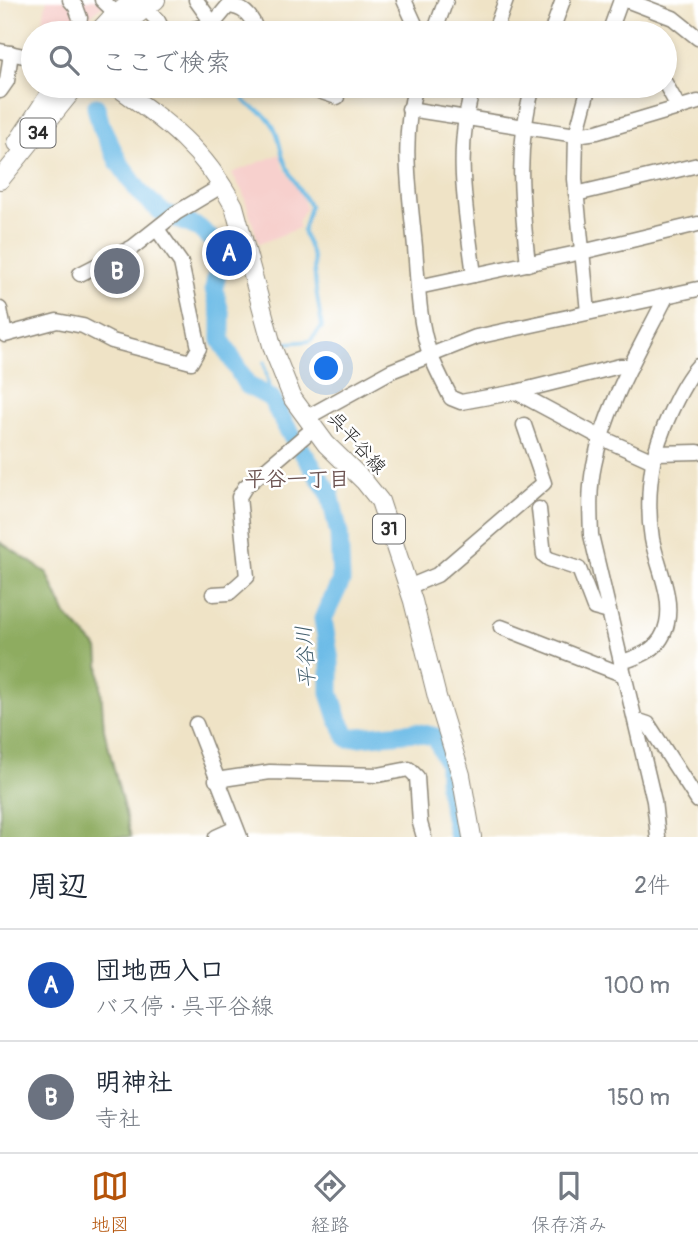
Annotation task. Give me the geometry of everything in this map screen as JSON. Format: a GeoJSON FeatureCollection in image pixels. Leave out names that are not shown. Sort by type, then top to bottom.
{"type":"FeatureCollection","features":[{"type":"Feature","properties":{"kind":"main road"},"geometry":{"type":"LineString","coordinates":[[110,21],[117,14],[145,3]]}},
{"type":"Feature","properties":{"kind":"main road"},"geometry":{"type":"LineString","coordinates":[[126,21],[145,3]]}},
{"type":"Feature","properties":{"kind":"main road","name":"34"},"geometry":{"type":"LineString","coordinates":[[0,169],[47,98]]}},
{"type":"Feature","properties":{"kind":"main road","name":"34"},"geometry":{"type":"LineString","coordinates":[[0,180],[66,98]]}},
{"type":"Feature","properties":{"kind":"main road","name":"呉平谷線"},"geometry":{"type":"LineString","coordinates":[[132,98],[180,134],[205,159],[223,184],[234,206],[273,349],[303,433],[326,444],[364,481],[380,501],[408,587],[461,775],[475,835]]}},
{"type":"Feature","properties":{"kind":"street"},"geometry":{"type":"LineString","coordinates":[[70,0],[80,18]]}},
{"type":"Feature","properties":{"kind":"street"},"geometry":{"type":"LineString","coordinates":[[102,0],[117,14]]}},
{"type":"Feature","properties":{"kind":"street"},"geometry":{"type":"LineString","coordinates":[[196,0],[210,21]]}},
{"type":"Feature","properties":{"kind":"street"},"geometry":{"type":"LineString","coordinates":[[404,0],[414,21]]}},
{"type":"Feature","properties":{"kind":"street"},"geometry":{"type":"LineString","coordinates":[[438,21],[446,0]]}},
{"type":"Feature","properties":{"kind":"street"},"geometry":{"type":"LineString","coordinates":[[498,21],[506,0]]}},
{"type":"Feature","properties":{"kind":"street"},"geometry":{"type":"LineString","coordinates":[[555,21],[563,0]]}},
{"type":"Feature","properties":{"kind":"street"},"geometry":{"type":"LineString","coordinates":[[614,21],[624,0],[677,21]]}},
{"type":"Feature","properties":{"kind":"street"},"geometry":{"type":"LineString","coordinates":[[145,3],[158,21]]}},
{"type":"Feature","properties":{"kind":"street"},"geometry":{"type":"LineString","coordinates":[[219,21],[229,3],[251,16],[253,21]]}},
{"type":"Feature","properties":{"kind":"street"},"geometry":{"type":"LineString","coordinates":[[677,21],[698,38]]}},
{"type":"Feature","properties":{"kind":"street"},"geometry":{"type":"LineString","coordinates":[[0,91],[7,81],[6,52]]}},
{"type":"Feature","properties":{"kind":"street"},"geometry":{"type":"LineString","coordinates":[[412,98],[407,145],[418,286],[430,354],[451,398],[461,402],[516,392],[620,366],[631,366]]}},
{"type":"Feature","properties":{"kind":"street"},"geometry":{"type":"LineString","coordinates":[[470,98],[464,118],[462,150],[474,275]]}},
{"type":"Feature","properties":{"kind":"street"},"geometry":{"type":"LineString","coordinates":[[528,264],[519,160],[530,98]]}},
{"type":"Feature","properties":{"kind":"street"},"geometry":{"type":"LineString","coordinates":[[586,98],[576,135],[576,194],[588,312]]}},
{"type":"Feature","properties":{"kind":"street"},"geometry":{"type":"LineString","coordinates":[[673,98],[679,108]]}},
{"type":"Feature","properties":{"kind":"street"},"geometry":{"type":"LineString","coordinates":[[409,109],[576,135],[597,132],[698,102]]}},
{"type":"Feature","properties":{"kind":"street"},"geometry":{"type":"LineString","coordinates":[[576,194],[698,164]]}},
{"type":"Feature","properties":{"kind":"street"},"geometry":{"type":"LineString","coordinates":[[80,274],[133,247],[167,220],[223,184]]}},
{"type":"Feature","properties":{"kind":"street"},"geometry":{"type":"LineString","coordinates":[[0,309],[5,335],[57,321],[83,326],[112,341],[191,362],[199,348],[181,263],[167,220]]}},
{"type":"Feature","properties":{"kind":"street"},"geometry":{"type":"LineString","coordinates":[[418,286],[528,264],[698,224]]}},
{"type":"Feature","properties":{"kind":"street"},"geometry":{"type":"LineString","coordinates":[[213,594],[229,593],[247,578],[239,498],[244,487],[303,433],[391,371],[476,337],[698,289]]}},
{"type":"Feature","properties":{"kind":"street"},"geometry":{"type":"LineString","coordinates":[[658,837],[654,801],[591,535],[590,494],[600,437],[631,366],[666,297]]}},
{"type":"Feature","properties":{"kind":"street"},"geometry":{"type":"LineString","coordinates":[[501,627],[623,668],[647,654],[657,643],[667,625],[668,604],[652,537],[650,494],[655,457],[676,403],[698,366]]}},
{"type":"Feature","properties":{"kind":"street"},"geometry":{"type":"LineString","coordinates":[[516,392],[600,437],[655,457],[698,452]]}},
{"type":"Feature","properties":{"kind":"street"},"geometry":{"type":"LineString","coordinates":[[408,587],[436,575],[544,483],[524,425]]}},
{"type":"Feature","properties":{"kind":"street"},"geometry":{"type":"LineString","coordinates":[[539,509],[544,555],[579,569],[594,608],[609,611]]}},
{"type":"Feature","properties":{"kind":"street"},"geometry":{"type":"LineString","coordinates":[[636,720],[648,724],[698,801]]}},
{"type":"Feature","properties":{"kind":"street"},"geometry":{"type":"LineString","coordinates":[[196,724],[238,832],[216,837]]}},
{"type":"Feature","properties":{"kind":"street"},"geometry":{"type":"LineString","coordinates":[[216,780],[270,772],[378,775],[409,769],[417,777],[420,823],[424,837]]}},
{"type":"Feature","properties":{"kind":"shaded area"},"geometry":{"type":"Polygon","coordinates":[[[47,0],[108,0],[85,21],[42,21],[47,0]]]}},
{"type":"Feature","properties":{"kind":"shaded area"},"geometry":{"type":"Polygon","coordinates":[[[280,154],[283,166],[306,208],[298,221],[299,228],[259,244],[243,193],[232,173],[280,154]]]}},
{"type":"Feature","properties":{"kind":"green space"},"geometry":{"type":"Polygon","coordinates":[[[0,542],[47,573],[66,615],[98,649],[104,729],[131,837],[0,837],[0,542]]]}},
{"type":"Feature","properties":{"kind":"waterway","name":"平谷川"},"geometry":{"type":"LineString","coordinates":[[244,98],[273,125],[288,170],[310,206],[303,231],[313,257],[322,327],[310,341],[286,343]]}},
{"type":"Feature","properties":{"kind":"waterway","name":"平谷川"},"geometry":{"type":"LineString","coordinates":[[96,107],[101,126],[118,161],[140,193],[162,212],[199,228],[214,242],[220,258],[214,289],[221,316],[221,340],[247,385],[271,398],[330,494],[339,534],[341,581],[323,619],[330,661],[330,693],[339,721],[348,738],[415,732],[436,737],[448,764],[448,787],[458,837]]}},
{"type":"Feature","properties":{"kind":"waterway","name":"平谷川"},"geometry":{"type":"LineString","coordinates":[[264,362],[271,398]]}},
{"type":"Feature","properties":{"kind":"place","name":"団地西入口"},"geometry":{"type":"Point","coordinates":[229,253]}},
{"type":"Feature","properties":{"kind":"place","name":"明神社"},"geometry":{"type":"Point","coordinates":[117,271]}},
{"type":"Feature","properties":{"kind":"district","name":"平谷一丁目"},"geometry":{"type":"Point","coordinates":[297,479]}}]}
